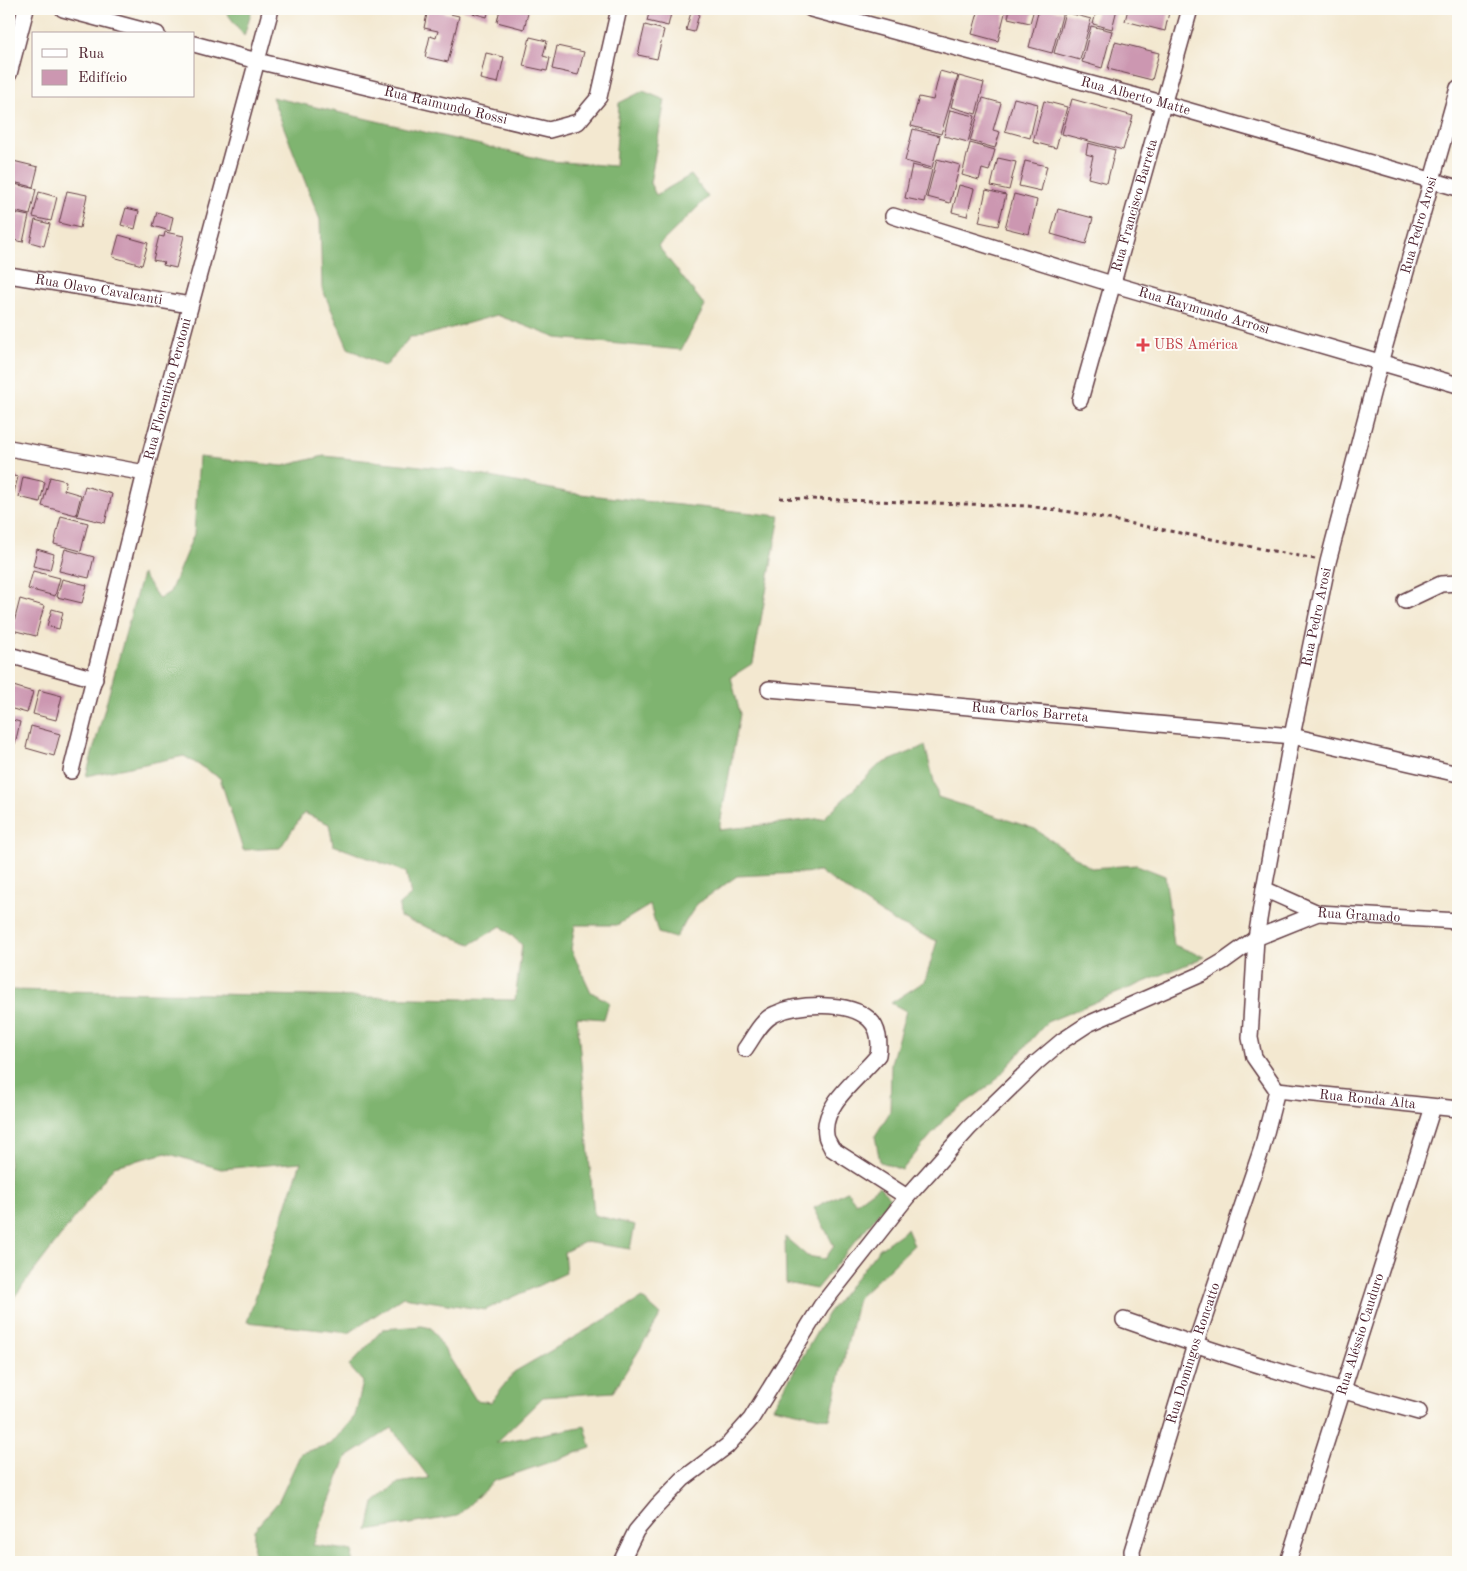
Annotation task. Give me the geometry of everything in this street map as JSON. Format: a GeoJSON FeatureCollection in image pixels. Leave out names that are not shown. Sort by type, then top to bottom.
{"type":"FeatureCollection","features":[{"type":"Feature","properties":{"kind":"street"},"geometry":{"type":"LineString","coordinates":[[9,74],[26,9]]}},
{"type":"Feature","properties":{"kind":"street"},"geometry":{"type":"LineString","coordinates":[[63,9],[149,32]]}},
{"type":"Feature","properties":{"kind":"street","name":"Rua Florentino Perotoni"},"geometry":{"type":"LineString","coordinates":[[71,771],[145,473],[271,9]]}},
{"type":"Feature","properties":{"kind":"street","name":"Rua Raimundo Rossi"},"geometry":{"type":"LineString","coordinates":[[195,44],[549,130],[578,122],[599,97],[619,9]]}},
{"type":"Feature","properties":{"kind":"street","name":"Rua Alberto Matte"},"geometry":{"type":"LineString","coordinates":[[811,9],[1162,103],[1458,188]]}},
{"type":"Feature","properties":{"kind":"street","name":"Rua Francisco Barreta"},"geometry":{"type":"LineString","coordinates":[[1080,400],[1190,9]]}},
{"type":"Feature","properties":{"kind":"street","name":"Rua Pedro Arosi"},"geometry":{"type":"LineString","coordinates":[[1277,1090],[1254,1057],[1250,1038],[1256,938],[1264,889],[1292,736],[1328,562],[1380,363],[1458,88]]}},
{"type":"Feature","properties":{"kind":"street","name":"Rua Raymundo Arrosi"},"geometry":{"type":"LineString","coordinates":[[893,216],[1112,284],[1458,385]]}},
{"type":"Feature","properties":{"kind":"street","name":"Rua Olavo Cavalcanti"},"geometry":{"type":"LineString","coordinates":[[9,275],[190,305]]}},
{"type":"Feature","properties":{"kind":"street"},"geometry":{"type":"LineString","coordinates":[[9,448],[145,473]]}},
{"type":"Feature","properties":{"kind":"street"},"geometry":{"type":"LineString","coordinates":[[1405,601],[1441,584],[1458,583]]}},
{"type":"Feature","properties":{"kind":"street"},"geometry":{"type":"LineString","coordinates":[[9,655],[95,679]]}},
{"type":"Feature","properties":{"kind":"street","name":"Rua Carlos Barreta"},"geometry":{"type":"LineString","coordinates":[[770,689],[1292,736],[1458,774]]}},
{"type":"Feature","properties":{"kind":"street","name":"Rua Gramado"},"geometry":{"type":"LineString","coordinates":[[1264,889],[1318,913],[1458,921]]}},
{"type":"Feature","properties":{"kind":"street"},"geometry":{"type":"LineString","coordinates":[[621,1562],[636,1531],[657,1506],[683,1479],[727,1446],[751,1419],[821,1306],[907,1196],[970,1127],[1062,1041],[1088,1024],[1202,974],[1256,938],[1318,913]]}},
{"type":"Feature","properties":{"kind":"street"},"geometry":{"type":"LineString","coordinates":[[745,1049],[763,1024],[773,1014],[792,1008],[813,1005],[834,1006],[855,1011],[870,1019],[878,1034],[880,1046],[878,1055],[839,1097],[828,1115],[826,1136],[832,1149],[907,1196]]}},
{"type":"Feature","properties":{"kind":"street","name":"Rua Ronda Alta"},"geometry":{"type":"LineString","coordinates":[[1277,1090],[1458,1109]]}},
{"type":"Feature","properties":{"kind":"street","name":"Rua Domingos Roncatto"},"geometry":{"type":"LineString","coordinates":[[1133,1562],[1132,1551],[1195,1345],[1262,1148],[1277,1090]]}},
{"type":"Feature","properties":{"kind":"street","name":"Rua Aléssio Cauduro"},"geometry":{"type":"LineString","coordinates":[[1288,1562],[1433,1107]]}},
{"type":"Feature","properties":{"kind":"street"},"geometry":{"type":"LineString","coordinates":[[1124,1320],[1195,1345],[1343,1392],[1419,1412]]}},
{"type":"Feature","properties":{"kind":"path"},"geometry":{"type":"LineString","coordinates":[[780,498],[1028,506],[1071,512],[1328,562]]}},
{"type":"Feature","properties":{"kind":"green space"},"geometry":{"type":"Polygon","coordinates":[[[224,9],[252,9],[244,36],[224,9]]]}},
{"type":"Feature","properties":{"kind":"green space"},"geometry":{"type":"Polygon","coordinates":[[[643,91],[665,100],[650,183],[656,195],[691,175],[708,197],[658,246],[705,306],[681,350],[557,338],[497,315],[423,336],[410,337],[385,367],[348,348],[322,288],[320,220],[272,97],[550,161],[615,166],[619,103],[643,91]]]}},
{"type":"Feature","properties":{"kind":"green space"},"geometry":{"type":"Polygon","coordinates":[[[324,456],[450,469],[571,493],[780,516],[753,663],[731,677],[740,714],[719,830],[824,818],[879,765],[925,746],[938,797],[1035,829],[1091,868],[1137,865],[1165,876],[1174,945],[1205,957],[1047,1022],[992,1084],[947,1116],[902,1170],[880,1162],[875,1136],[890,1112],[891,1063],[906,1011],[891,1003],[925,981],[937,941],[893,921],[820,872],[737,876],[697,904],[675,938],[658,933],[650,905],[617,925],[575,925],[571,949],[591,992],[609,1002],[604,1019],[577,1017],[594,1215],[635,1225],[630,1249],[585,1242],[564,1252],[566,1273],[485,1310],[403,1297],[349,1333],[247,1322],[301,1162],[221,1169],[166,1153],[114,1166],[9,1304],[9,990],[515,1000],[522,945],[501,926],[471,944],[400,917],[399,905],[411,895],[406,872],[333,845],[329,824],[304,813],[280,848],[243,850],[220,778],[184,756],[86,776],[142,574],[159,599],[170,592],[194,534],[199,457],[283,466],[324,456]]]}},
{"type":"Feature","properties":{"kind":"green space"},"geometry":{"type":"Polygon","coordinates":[[[879,1186],[891,1198],[816,1289],[786,1283],[785,1237],[807,1256],[825,1259],[834,1246],[814,1208],[847,1191],[856,1203],[879,1186]]]}},
{"type":"Feature","properties":{"kind":"green space"},"geometry":{"type":"Polygon","coordinates":[[[907,1229],[914,1245],[858,1298],[830,1419],[773,1407],[828,1313],[879,1249],[907,1229]]]}},
{"type":"Feature","properties":{"kind":"green space"},"geometry":{"type":"Polygon","coordinates":[[[642,1298],[661,1315],[613,1392],[543,1397],[496,1443],[585,1426],[591,1448],[494,1481],[457,1516],[368,1531],[374,1503],[398,1483],[429,1478],[392,1428],[346,1458],[313,1545],[353,1551],[352,1562],[253,1562],[254,1530],[279,1501],[301,1453],[331,1444],[355,1416],[363,1382],[349,1366],[383,1329],[422,1326],[431,1328],[476,1400],[491,1402],[514,1372],[642,1298]]]}},
{"type":"Feature","properties":{"kind":"building"},"geometry":{"type":"Polygon","coordinates":[[[428,9],[459,16],[448,62],[425,57],[430,36],[436,38],[438,31],[424,28],[428,9]]]}},
{"type":"Feature","properties":{"kind":"building"},"geometry":{"type":"Polygon","coordinates":[[[463,9],[489,9],[487,17],[463,9]]]}},
{"type":"Feature","properties":{"kind":"building"},"geometry":{"type":"Polygon","coordinates":[[[500,9],[529,9],[524,29],[497,22],[500,9]]]}},
{"type":"Feature","properties":{"kind":"building"},"geometry":{"type":"Polygon","coordinates":[[[650,9],[672,9],[668,26],[647,21],[650,9]]]}},
{"type":"Feature","properties":{"kind":"building"},"geometry":{"type":"Polygon","coordinates":[[[692,9],[700,11],[694,32],[686,30],[692,9]]]}},
{"type":"Feature","properties":{"kind":"building"},"geometry":{"type":"Polygon","coordinates":[[[979,9],[1006,9],[998,41],[972,34],[979,9]]]}},
{"type":"Feature","properties":{"kind":"building"},"geometry":{"type":"Polygon","coordinates":[[[1010,9],[1034,9],[1030,23],[1008,18],[1010,9]]]}},
{"type":"Feature","properties":{"kind":"building"},"geometry":{"type":"Polygon","coordinates":[[[1039,9],[1063,12],[1052,53],[1029,47],[1039,9]]]}},
{"type":"Feature","properties":{"kind":"building"},"geometry":{"type":"Polygon","coordinates":[[[1097,9],[1117,9],[1112,29],[1093,24],[1097,9]]]}},
{"type":"Feature","properties":{"kind":"building"},"geometry":{"type":"Polygon","coordinates":[[[1128,9],[1155,9],[1169,12],[1165,31],[1125,21],[1128,9]]]}},
{"type":"Feature","properties":{"kind":"building"},"geometry":{"type":"Polygon","coordinates":[[[1065,12],[1091,19],[1080,60],[1054,53],[1065,12]]]}},
{"type":"Feature","properties":{"kind":"building"},"geometry":{"type":"Polygon","coordinates":[[[645,25],[664,30],[657,59],[638,55],[645,25]]]}},
{"type":"Feature","properties":{"kind":"building"},"geometry":{"type":"Polygon","coordinates":[[[1091,26],[1112,31],[1102,68],[1082,62],[1091,26]]]}},
{"type":"Feature","properties":{"kind":"building"},"geometry":{"type":"Polygon","coordinates":[[[530,37],[547,41],[543,56],[550,58],[547,71],[523,66],[530,37]]]}},
{"type":"Feature","properties":{"kind":"building"},"geometry":{"type":"Polygon","coordinates":[[[1115,42],[1159,53],[1152,80],[1108,69],[1115,42]]]}},
{"type":"Feature","properties":{"kind":"building"},"geometry":{"type":"Polygon","coordinates":[[[557,46],[584,52],[578,75],[552,69],[557,46]]]}},
{"type":"Feature","properties":{"kind":"building"},"geometry":{"type":"Polygon","coordinates":[[[486,53],[504,57],[498,83],[480,79],[486,53]]]}},
{"type":"Feature","properties":{"kind":"building"},"geometry":{"type":"Polygon","coordinates":[[[940,71],[958,76],[941,134],[911,126],[919,97],[933,100],[940,71]]]}},
{"type":"Feature","properties":{"kind":"building"},"geometry":{"type":"Polygon","coordinates":[[[959,76],[984,83],[976,114],[951,107],[959,76]]]}},
{"type":"Feature","properties":{"kind":"building"},"geometry":{"type":"Polygon","coordinates":[[[983,98],[1001,103],[993,130],[1000,132],[995,148],[970,141],[983,98]]]}},
{"type":"Feature","properties":{"kind":"building"},"geometry":{"type":"Polygon","coordinates":[[[1014,98],[1038,104],[1030,138],[1005,131],[1014,98]]]}},
{"type":"Feature","properties":{"kind":"building"},"geometry":{"type":"Polygon","coordinates":[[[1072,99],[1133,116],[1123,150],[1062,134],[1072,99]]]}},
{"type":"Feature","properties":{"kind":"building"},"geometry":{"type":"Polygon","coordinates":[[[1044,101],[1067,107],[1056,148],[1033,142],[1044,101]]]}},
{"type":"Feature","properties":{"kind":"building"},"geometry":{"type":"Polygon","coordinates":[[[950,110],[975,116],[968,142],[944,136],[950,110]]]}},
{"type":"Feature","properties":{"kind":"building"},"geometry":{"type":"Polygon","coordinates":[[[913,129],[940,136],[932,168],[905,161],[913,129]]]}},
{"type":"Feature","properties":{"kind":"building"},"geometry":{"type":"Polygon","coordinates":[[[970,143],[995,150],[989,171],[982,169],[979,180],[962,175],[970,143]]]}},
{"type":"Feature","properties":{"kind":"building"},"geometry":{"type":"Polygon","coordinates":[[[1088,143],[1115,150],[1107,183],[1088,178],[1093,156],[1086,154],[1088,143]]]}},
{"type":"Feature","properties":{"kind":"building"},"geometry":{"type":"Polygon","coordinates":[[[998,158],[1016,162],[1009,190],[991,186],[998,158]]]}},
{"type":"Feature","properties":{"kind":"building"},"geometry":{"type":"Polygon","coordinates":[[[937,159],[960,165],[950,203],[927,197],[937,159]]]}},
{"type":"Feature","properties":{"kind":"building"},"geometry":{"type":"Polygon","coordinates":[[[9,160],[38,167],[33,187],[9,181],[9,160]]]}},
{"type":"Feature","properties":{"kind":"building"},"geometry":{"type":"Polygon","coordinates":[[[1025,161],[1047,166],[1041,191],[1019,186],[1025,161]]]}},
{"type":"Feature","properties":{"kind":"building"},"geometry":{"type":"Polygon","coordinates":[[[912,165],[932,170],[924,202],[905,198],[912,165]]]}},
{"type":"Feature","properties":{"kind":"building"},"geometry":{"type":"Polygon","coordinates":[[[10,183],[36,189],[30,215],[9,210],[10,183]]]}},
{"type":"Feature","properties":{"kind":"building"},"geometry":{"type":"Polygon","coordinates":[[[959,185],[974,189],[967,216],[952,212],[959,185]]]}},
{"type":"Feature","properties":{"kind":"building"},"geometry":{"type":"Polygon","coordinates":[[[986,190],[1006,195],[998,226],[979,222],[986,190]]]}},
{"type":"Feature","properties":{"kind":"building"},"geometry":{"type":"Polygon","coordinates":[[[67,191],[87,195],[80,228],[59,223],[67,191]]]}},
{"type":"Feature","properties":{"kind":"building"},"geometry":{"type":"Polygon","coordinates":[[[39,192],[57,197],[51,221],[33,217],[39,192]]]}},
{"type":"Feature","properties":{"kind":"building"},"geometry":{"type":"Polygon","coordinates":[[[1014,194],[1037,200],[1029,234],[1005,228],[1014,194]]]}},
{"type":"Feature","properties":{"kind":"building"},"geometry":{"type":"Polygon","coordinates":[[[126,208],[139,211],[135,229],[121,225],[126,208]]]}},
{"type":"Feature","properties":{"kind":"building"},"geometry":{"type":"Polygon","coordinates":[[[1058,209],[1093,218],[1086,244],[1051,234],[1058,209]]]}},
{"type":"Feature","properties":{"kind":"building"},"geometry":{"type":"Polygon","coordinates":[[[9,212],[29,216],[23,242],[9,239],[9,212]]]}},
{"type":"Feature","properties":{"kind":"building"},"geometry":{"type":"Polygon","coordinates":[[[157,212],[173,217],[170,231],[153,226],[157,212]]]}},
{"type":"Feature","properties":{"kind":"building"},"geometry":{"type":"Polygon","coordinates":[[[35,220],[50,224],[44,246],[30,242],[35,220]]]}},
{"type":"Feature","properties":{"kind":"building"},"geometry":{"type":"Polygon","coordinates":[[[165,232],[184,236],[176,268],[163,265],[164,262],[153,260],[159,236],[164,237],[165,232]]]}},
{"type":"Feature","properties":{"kind":"building"},"geometry":{"type":"Polygon","coordinates":[[[119,235],[148,243],[142,265],[113,257],[119,235]]]}},
{"type":"Feature","properties":{"kind":"building"},"geometry":{"type":"Polygon","coordinates":[[[9,475],[18,477],[12,500],[9,499],[9,475]]]}},
{"type":"Feature","properties":{"kind":"building"},"geometry":{"type":"Polygon","coordinates":[[[23,477],[45,482],[40,502],[19,497],[23,477]]]}},
{"type":"Feature","properties":{"kind":"building"},"geometry":{"type":"Polygon","coordinates":[[[50,477],[66,481],[64,490],[81,495],[76,515],[42,506],[50,477]]]}},
{"type":"Feature","properties":{"kind":"building"},"geometry":{"type":"Polygon","coordinates":[[[85,486],[112,494],[105,523],[77,516],[85,486]]]}},
{"type":"Feature","properties":{"kind":"building"},"geometry":{"type":"Polygon","coordinates":[[[61,516],[88,523],[81,551],[54,544],[61,516]]]}},
{"type":"Feature","properties":{"kind":"building"},"geometry":{"type":"Polygon","coordinates":[[[37,549],[54,554],[50,570],[33,566],[37,549]]]}},
{"type":"Feature","properties":{"kind":"building"},"geometry":{"type":"Polygon","coordinates":[[[65,549],[94,557],[89,578],[59,571],[65,549]]]}},
{"type":"Feature","properties":{"kind":"building"},"geometry":{"type":"Polygon","coordinates":[[[33,571],[60,578],[55,596],[28,589],[33,571]]]}},
{"type":"Feature","properties":{"kind":"building"},"geometry":{"type":"Polygon","coordinates":[[[62,579],[87,585],[82,603],[57,597],[62,579]]]}},
{"type":"Feature","properties":{"kind":"building"},"geometry":{"type":"Polygon","coordinates":[[[9,598],[14,599],[9,616],[9,598]]]}},
{"type":"Feature","properties":{"kind":"building"},"geometry":{"type":"Polygon","coordinates":[[[20,599],[44,606],[36,636],[12,630],[20,599]]]}},
{"type":"Feature","properties":{"kind":"building"},"geometry":{"type":"Polygon","coordinates":[[[52,609],[63,612],[59,629],[47,626],[52,609]]]}},
{"type":"Feature","properties":{"kind":"building"},"geometry":{"type":"Polygon","coordinates":[[[10,685],[33,692],[27,713],[9,708],[10,685]]]}},
{"type":"Feature","properties":{"kind":"building"},"geometry":{"type":"Polygon","coordinates":[[[39,690],[62,696],[56,720],[33,714],[39,690]]]}},
{"type":"Feature","properties":{"kind":"building"},"geometry":{"type":"Polygon","coordinates":[[[9,719],[20,722],[15,744],[9,743],[9,719]]]}},
{"type":"Feature","properties":{"kind":"building"},"geometry":{"type":"Polygon","coordinates":[[[31,726],[60,734],[54,756],[26,748],[31,726]]]}},
{"type":"Feature","properties":{"kind":"place","name":"UBS América"},"geometry":{"type":"Point","coordinates":[1143,345]}}]}
